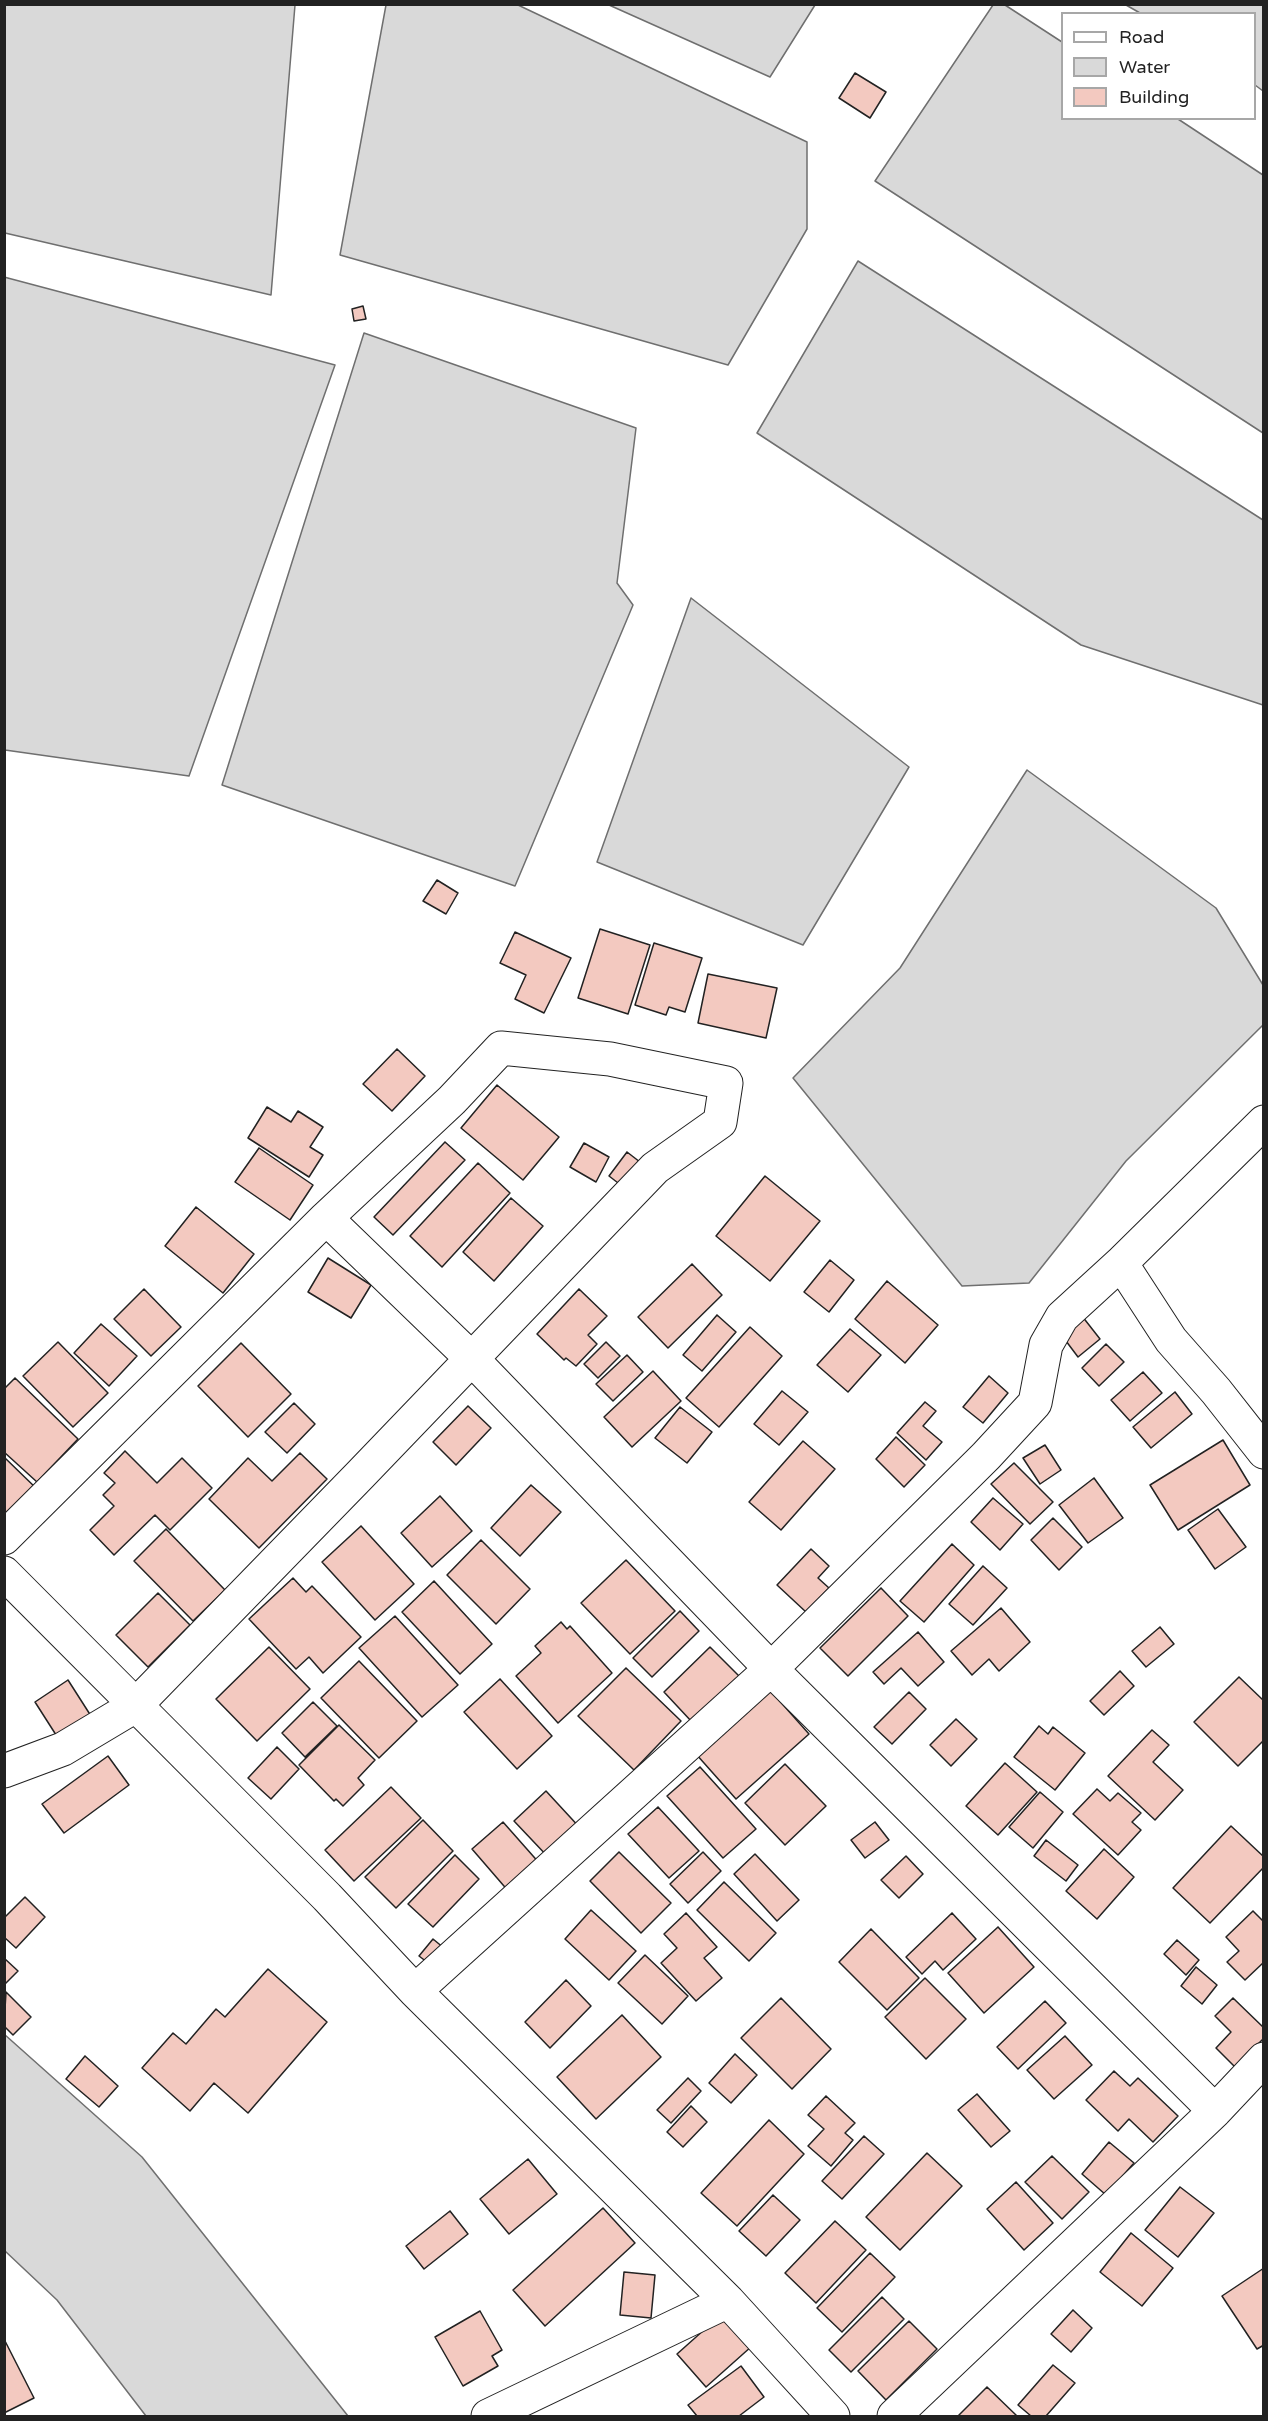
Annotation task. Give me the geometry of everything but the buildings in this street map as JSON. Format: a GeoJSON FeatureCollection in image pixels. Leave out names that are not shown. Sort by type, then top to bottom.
{"type":"FeatureCollection","features":[{"type":"Feature","properties":{"kind":"street"},"geometry":{"type":"LineString","coordinates":[[4,1538],[326,1218],[452,1100],[501,1048],[610,1059],[726,1083],[720,1122],[655,1168],[135,1706],[63,1749],[4,1771]]}},
{"type":"Feature","properties":{"kind":"street"},"geometry":{"type":"LineString","coordinates":[[415,1991],[771,1669],[986,1456],[1035,1403],[1046,1346],[1062,1317],[1121,1263],[1263,1122]]}},
{"type":"Feature","properties":{"kind":"street"},"geometry":{"type":"LineString","coordinates":[[326,1218],[472,1359],[771,1669],[1215,2111]]}},
{"type":"Feature","properties":{"kind":"street"},"geometry":{"type":"LineString","coordinates":[[1121,1263],[1171,1341],[1216,1391],[1263,1452]]}},
{"type":"Feature","properties":{"kind":"street"},"geometry":{"type":"LineString","coordinates":[[4,1573],[327,1896],[415,1991],[728,2301],[833,2416]]}},
{"type":"Feature","properties":{"kind":"street"},"geometry":{"type":"LineString","coordinates":[[894,2416],[1215,2111],[1263,2059]]}},
{"type":"Feature","properties":{"kind":"street"},"geometry":{"type":"LineString","coordinates":[[488,2416],[728,2301]]}},
{"type":"Feature","properties":{"kind":"water"},"geometry":{"type":"Polygon","coordinates":[[[5,4],[295,5],[271,295],[5,233],[5,4]]]}},
{"type":"Feature","properties":{"kind":"water"},"geometry":{"type":"Polygon","coordinates":[[[386,5],[518,5],[807,142],[807,229],[728,365],[340,255],[386,5]]]}},
{"type":"Feature","properties":{"kind":"water"},"geometry":{"type":"Polygon","coordinates":[[[609,5],[815,5],[770,77],[609,5]]]}},
{"type":"Feature","properties":{"kind":"water"},"geometry":{"type":"Polygon","coordinates":[[[993,5],[1005,5],[1061,41],[1061,120],[1180,120],[1263,175],[1263,433],[875,181],[993,5]]]}},
{"type":"Feature","properties":{"kind":"water"},"geometry":{"type":"Polygon","coordinates":[[[1126,5],[1263,5],[1263,91],[1256,86],[1256,12],[1138,12],[1126,5]]]}},
{"type":"Feature","properties":{"kind":"water"},"geometry":{"type":"Polygon","coordinates":[[[858,261],[1263,520],[1263,705],[1081,645],[757,433],[858,261]]]}},
{"type":"Feature","properties":{"kind":"water"},"geometry":{"type":"Polygon","coordinates":[[[4,277],[335,365],[189,776],[5,750],[4,277]]]}},
{"type":"Feature","properties":{"kind":"water"},"geometry":{"type":"Polygon","coordinates":[[[364,333],[636,428],[617,583],[633,605],[515,886],[222,785],[364,333]]]}},
{"type":"Feature","properties":{"kind":"water"},"geometry":{"type":"Polygon","coordinates":[[[691,598],[909,767],[803,945],[597,862],[691,598]]]}},
{"type":"Feature","properties":{"kind":"water"},"geometry":{"type":"Polygon","coordinates":[[[1027,770],[1216,908],[1263,985],[1263,1025],[1126,1161],[1029,1283],[962,1286],[793,1078],[900,968],[1027,770]]]}},
{"type":"Feature","properties":{"kind":"water"},"geometry":{"type":"Polygon","coordinates":[[[4,2034],[142,2157],[348,2416],[146,2416],[57,2300],[5,2251],[4,2034]]]}}]}
